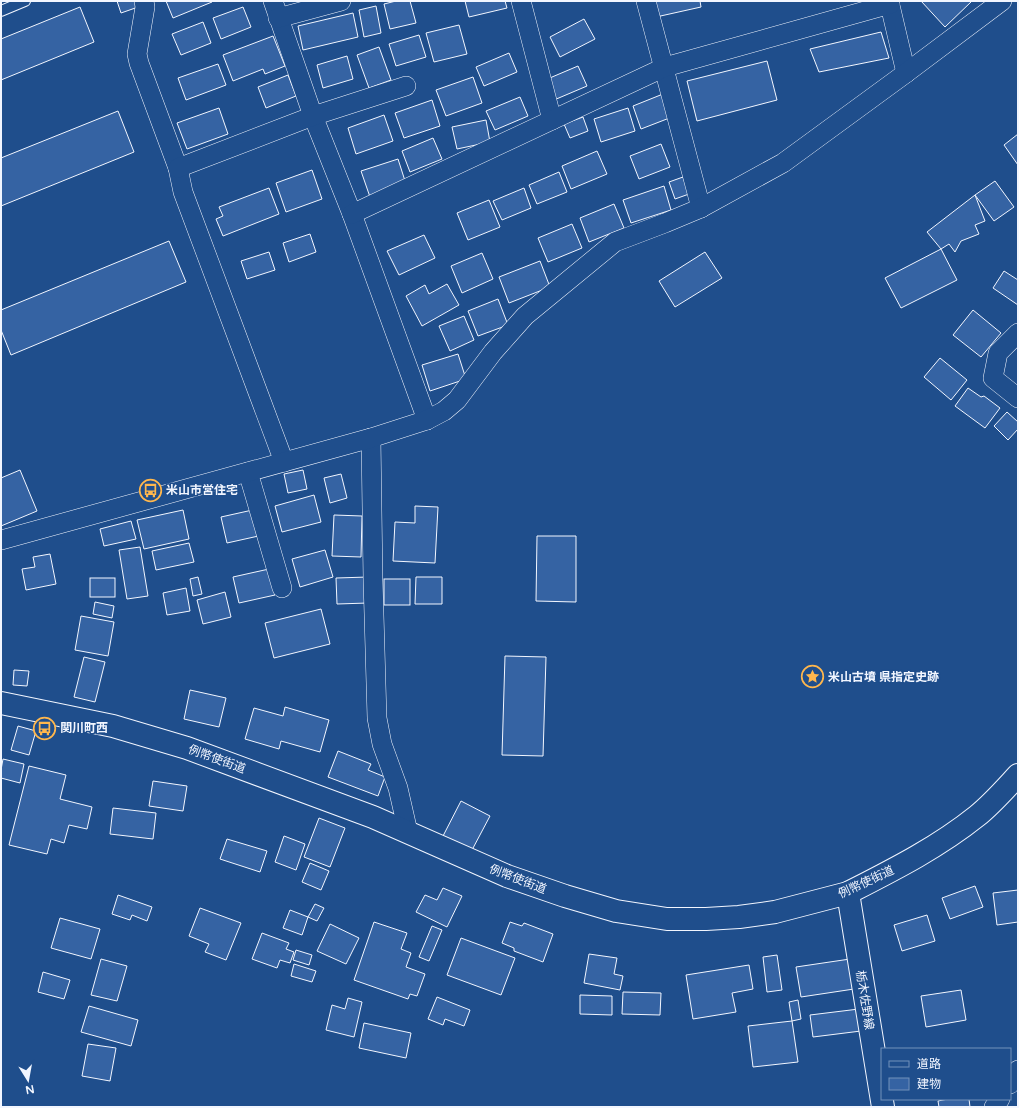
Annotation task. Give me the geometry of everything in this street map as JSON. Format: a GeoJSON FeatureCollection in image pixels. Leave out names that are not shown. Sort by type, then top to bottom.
{"type":"FeatureCollection","features":[{"type":"Feature","properties":{"kind":"street"},"geometry":{"type":"LineString","coordinates":[[144,1],[145,7],[137,54],[178,168],[183,192],[284,462]]}},
{"type":"Feature","properties":{"kind":"street"},"geometry":{"type":"LineString","coordinates":[[341,1],[276,9],[313,116],[352,214],[427,420]]}},
{"type":"Feature","properties":{"kind":"street"},"geometry":{"type":"LineString","coordinates":[[521,1],[552,120]]}},
{"type":"Feature","properties":{"kind":"street"},"geometry":{"type":"LineString","coordinates":[[646,1],[665,67],[701,208]]}},
{"type":"Feature","properties":{"kind":"street"},"geometry":{"type":"LineString","coordinates":[[1,540],[371,438],[427,420],[444,411],[457,400],[493,352],[525,316],[616,242],[665,224],[701,208],[783,163],[1002,1]]}},
{"type":"Feature","properties":{"kind":"street"},"geometry":{"type":"LineString","coordinates":[[352,214],[665,67],[890,3],[906,73]]}},
{"type":"Feature","properties":{"kind":"street"},"geometry":{"type":"LineString","coordinates":[[178,168],[313,116],[406,86]]}},
{"type":"Feature","properties":{"kind":"street"},"geometry":{"type":"LineString","coordinates":[[1018,333],[998,354],[993,378],[1018,398]]}},
{"type":"Feature","properties":{"kind":"street"},"geometry":{"type":"LineString","coordinates":[[371,438],[377,718],[382,744],[398,788],[408,832]]}},
{"type":"Feature","properties":{"kind":"street"},"geometry":{"type":"LineString","coordinates":[[248,472],[282,588]]}},
{"type":"Feature","properties":{"kind":"street","name":"例幣使街道"},"geometry":{"type":"LineString","coordinates":[[1,703],[113,726],[187,748],[288,784],[373,817],[508,876],[565,896],[616,911],[666,919],[739,917],[775,912],[848,893],[897,868],[952,835],[982,811],[1018,775]]}},
{"type":"Feature","properties":{"kind":"street","name":"栃木佐野線"},"geometry":{"type":"LineString","coordinates":[[848,893],[881,1095]]}},
{"type":"Feature","properties":{"kind":"street"},"geometry":{"type":"LineString","coordinates":[[1011,1082],[1018,1070]]}},
{"type":"Feature","properties":{"kind":"lane"},"geometry":{"type":"LineString","coordinates":[[1,11],[25,1]]}},
{"type":"Feature","properties":{"kind":"building"},"geometry":{"type":"Polygon","coordinates":[[[117,1],[139,1],[141,6],[121,13],[117,1]]]}},
{"type":"Feature","properties":{"kind":"building"},"geometry":{"type":"Polygon","coordinates":[[[166,1],[212,1],[212,2],[173,18],[166,1]]]}},
{"type":"Feature","properties":{"kind":"building"},"geometry":{"type":"Polygon","coordinates":[[[396,1],[410,1],[416,23],[390,29],[384,4],[396,1]]]}},
{"type":"Feature","properties":{"kind":"building"},"geometry":{"type":"Polygon","coordinates":[[[465,1],[505,1],[507,8],[469,17],[465,1]]]}},
{"type":"Feature","properties":{"kind":"building"},"geometry":{"type":"Polygon","coordinates":[[[652,1],[700,1],[701,7],[656,17],[652,1]]]}},
{"type":"Feature","properties":{"kind":"building"},"geometry":{"type":"Polygon","coordinates":[[[921,1],[972,1],[945,27],[921,1]]]}},
{"type":"Feature","properties":{"kind":"building"},"geometry":{"type":"Polygon","coordinates":[[[376,6],[381,33],[364,37],[359,10],[376,6]]]}},
{"type":"Feature","properties":{"kind":"building"},"geometry":{"type":"Polygon","coordinates":[[[80,7],[94,42],[1,80],[1,39],[80,7]]]}},
{"type":"Feature","properties":{"kind":"building"},"geometry":{"type":"Polygon","coordinates":[[[243,7],[251,27],[221,39],[213,18],[243,7]]]}},
{"type":"Feature","properties":{"kind":"building"},"geometry":{"type":"Polygon","coordinates":[[[353,13],[358,37],[303,50],[298,26],[353,13]]]}},
{"type":"Feature","properties":{"kind":"building"},"geometry":{"type":"Polygon","coordinates":[[[584,19],[595,39],[560,57],[550,37],[584,19]]]}},
{"type":"Feature","properties":{"kind":"building"},"geometry":{"type":"Polygon","coordinates":[[[203,22],[211,43],[181,55],[172,34],[203,22]]]}},
{"type":"Feature","properties":{"kind":"building"},"geometry":{"type":"Polygon","coordinates":[[[459,25],[467,54],[434,62],[426,33],[459,25]]]}},
{"type":"Feature","properties":{"kind":"building"},"geometry":{"type":"Polygon","coordinates":[[[881,32],[889,58],[819,72],[810,49],[881,32]]]}},
{"type":"Feature","properties":{"kind":"building"},"geometry":{"type":"Polygon","coordinates":[[[419,35],[426,57],[396,66],[389,44],[419,35]]]}},
{"type":"Feature","properties":{"kind":"building"},"geometry":{"type":"Polygon","coordinates":[[[273,36],[285,66],[265,74],[263,69],[233,81],[223,55],[273,36]]]}},
{"type":"Feature","properties":{"kind":"building"},"geometry":{"type":"Polygon","coordinates":[[[379,47],[391,80],[369,88],[357,55],[379,47]]]}},
{"type":"Feature","properties":{"kind":"building"},"geometry":{"type":"Polygon","coordinates":[[[509,53],[517,72],[484,86],[476,67],[509,53]]]}},
{"type":"Feature","properties":{"kind":"building"},"geometry":{"type":"Polygon","coordinates":[[[347,56],[353,79],[323,88],[317,65],[347,56]]]}},
{"type":"Feature","properties":{"kind":"building"},"geometry":{"type":"Polygon","coordinates":[[[767,61],[777,100],[697,121],[687,81],[767,61]]]}},
{"type":"Feature","properties":{"kind":"building"},"geometry":{"type":"Polygon","coordinates":[[[218,64],[226,85],[186,100],[178,78],[218,64]]]}},
{"type":"Feature","properties":{"kind":"building"},"geometry":{"type":"Polygon","coordinates":[[[578,66],[587,86],[554,100],[545,80],[578,66]]]}},
{"type":"Feature","properties":{"kind":"building"},"geometry":{"type":"Polygon","coordinates":[[[288,75],[296,96],[266,108],[258,87],[288,75]]]}},
{"type":"Feature","properties":{"kind":"building"},"geometry":{"type":"Polygon","coordinates":[[[473,77],[482,103],[446,116],[436,90],[473,77]]]}},
{"type":"Feature","properties":{"kind":"building"},"geometry":{"type":"Polygon","coordinates":[[[663,94],[672,117],[641,129],[633,106],[663,94]]]}},
{"type":"Feature","properties":{"kind":"building"},"geometry":{"type":"Polygon","coordinates":[[[520,97],[528,116],[495,130],[486,111],[520,97]]]}},
{"type":"Feature","properties":{"kind":"building"},"geometry":{"type":"Polygon","coordinates":[[[432,100],[440,126],[404,138],[395,113],[432,100]]]}},
{"type":"Feature","properties":{"kind":"building"},"geometry":{"type":"Polygon","coordinates":[[[219,108],[228,134],[187,149],[177,123],[219,108]]]}},
{"type":"Feature","properties":{"kind":"building"},"geometry":{"type":"Polygon","coordinates":[[[628,108],[635,131],[601,142],[594,119],[628,108]]]}},
{"type":"Feature","properties":{"kind":"building"},"geometry":{"type":"Polygon","coordinates":[[[118,111],[134,152],[1,206],[1,158],[118,111]]]}},
{"type":"Feature","properties":{"kind":"building"},"geometry":{"type":"Polygon","coordinates":[[[384,115],[393,141],[356,154],[348,128],[384,115]]]}},
{"type":"Feature","properties":{"kind":"building"},"geometry":{"type":"Polygon","coordinates":[[[583,117],[588,131],[570,138],[564,124],[583,117]]]}},
{"type":"Feature","properties":{"kind":"building"},"geometry":{"type":"Polygon","coordinates":[[[486,120],[490,142],[457,149],[452,127],[486,120]]]}},
{"type":"Feature","properties":{"kind":"building"},"geometry":{"type":"Polygon","coordinates":[[[1018,134],[1018,165],[1004,145],[1018,134]]]}},
{"type":"Feature","properties":{"kind":"building"},"geometry":{"type":"Polygon","coordinates":[[[433,138],[442,159],[410,172],[402,151],[433,138]]]}},
{"type":"Feature","properties":{"kind":"building"},"geometry":{"type":"Polygon","coordinates":[[[661,144],[670,167],[639,179],[630,156],[661,144]]]}},
{"type":"Feature","properties":{"kind":"building"},"geometry":{"type":"Polygon","coordinates":[[[597,151],[607,174],[571,189],[562,166],[597,151]]]}},
{"type":"Feature","properties":{"kind":"building"},"geometry":{"type":"Polygon","coordinates":[[[398,159],[406,184],[370,197],[361,171],[398,159]]]}},
{"type":"Feature","properties":{"kind":"building"},"geometry":{"type":"Polygon","coordinates":[[[312,170],[322,199],[286,212],[276,183],[312,170]]]}},
{"type":"Feature","properties":{"kind":"building"},"geometry":{"type":"Polygon","coordinates":[[[559,172],[567,192],[537,204],[529,185],[559,172]]]}},
{"type":"Feature","properties":{"kind":"building"},"geometry":{"type":"Polygon","coordinates":[[[683,177],[689,194],[675,199],[669,182],[683,177]]]}},
{"type":"Feature","properties":{"kind":"building"},"geometry":{"type":"Polygon","coordinates":[[[995,181],[1014,207],[994,221],[975,195],[995,181]]]}},
{"type":"Feature","properties":{"kind":"building"},"geometry":{"type":"Polygon","coordinates":[[[664,186],[671,210],[631,223],[623,200],[664,186]]]}},
{"type":"Feature","properties":{"kind":"building"},"geometry":{"type":"Polygon","coordinates":[[[269,188],[279,214],[223,236],[216,219],[223,216],[219,207],[269,188]]]}},
{"type":"Feature","properties":{"kind":"building"},"geometry":{"type":"Polygon","coordinates":[[[524,188],[531,208],[502,220],[493,201],[524,188]]]}},
{"type":"Feature","properties":{"kind":"building"},"geometry":{"type":"Polygon","coordinates":[[[975,195],[985,221],[975,225],[979,234],[961,241],[955,252],[949,244],[941,249],[927,232],[975,195]]]}},
{"type":"Feature","properties":{"kind":"building"},"geometry":{"type":"Polygon","coordinates":[[[489,200],[500,227],[468,240],[457,213],[489,200]]]}},
{"type":"Feature","properties":{"kind":"building"},"geometry":{"type":"Polygon","coordinates":[[[614,204],[624,228],[589,242],[580,218],[614,204]]]}},
{"type":"Feature","properties":{"kind":"building"},"geometry":{"type":"Polygon","coordinates":[[[572,224],[582,248],[548,262],[538,238],[572,224]]]}},
{"type":"Feature","properties":{"kind":"building"},"geometry":{"type":"Polygon","coordinates":[[[310,234],[316,252],[289,262],[283,243],[310,234]]]}},
{"type":"Feature","properties":{"kind":"building"},"geometry":{"type":"Polygon","coordinates":[[[424,235],[435,258],[399,275],[387,251],[424,235]]]}},
{"type":"Feature","properties":{"kind":"building"},"geometry":{"type":"Polygon","coordinates":[[[169,241],[186,282],[11,355],[1,330],[1,310],[169,241]]]}},
{"type":"Feature","properties":{"kind":"building"},"geometry":{"type":"Polygon","coordinates":[[[941,249],[957,280],[901,308],[885,278],[941,249]]]}},
{"type":"Feature","properties":{"kind":"building"},"geometry":{"type":"Polygon","coordinates":[[[269,252],[275,270],[247,279],[241,261],[269,252]]]}},
{"type":"Feature","properties":{"kind":"building"},"geometry":{"type":"Polygon","coordinates":[[[705,252],[722,278],[675,307],[659,281],[705,252]]]}},
{"type":"Feature","properties":{"kind":"building"},"geometry":{"type":"Polygon","coordinates":[[[482,253],[493,279],[462,293],[451,266],[482,253]]]}},
{"type":"Feature","properties":{"kind":"building"},"geometry":{"type":"Polygon","coordinates":[[[540,261],[550,287],[509,303],[499,277],[540,261]]]}},
{"type":"Feature","properties":{"kind":"building"},"geometry":{"type":"Polygon","coordinates":[[[1004,271],[1018,280],[1018,305],[993,288],[1004,271]]]}},
{"type":"Feature","properties":{"kind":"building"},"geometry":{"type":"Polygon","coordinates":[[[447,284],[459,305],[422,326],[406,296],[425,285],[429,294],[447,284]]]}},
{"type":"Feature","properties":{"kind":"building"},"geometry":{"type":"Polygon","coordinates":[[[498,299],[508,325],[478,336],[468,311],[498,299]]]}},
{"type":"Feature","properties":{"kind":"building"},"geometry":{"type":"Polygon","coordinates":[[[973,310],[1001,333],[981,357],[953,335],[973,310]]]}},
{"type":"Feature","properties":{"kind":"building"},"geometry":{"type":"Polygon","coordinates":[[[464,316],[474,340],[450,351],[439,326],[464,316]]]}},
{"type":"Feature","properties":{"kind":"building"},"geometry":{"type":"Polygon","coordinates":[[[458,354],[466,379],[430,391],[422,365],[458,354]]]}},
{"type":"Feature","properties":{"kind":"building"},"geometry":{"type":"Polygon","coordinates":[[[940,358],[967,380],[951,400],[924,377],[940,358]]]}},
{"type":"Feature","properties":{"kind":"building"},"geometry":{"type":"Polygon","coordinates":[[[968,388],[981,397],[984,396],[1000,408],[985,428],[955,406],[968,388]]]}},
{"type":"Feature","properties":{"kind":"building"},"geometry":{"type":"Polygon","coordinates":[[[1007,412],[1018,422],[1018,429],[1008,440],[994,426],[1007,412]]]}},
{"type":"Feature","properties":{"kind":"building"},"geometry":{"type":"Polygon","coordinates":[[[20,470],[37,511],[1,526],[1,478],[20,470]]]}},
{"type":"Feature","properties":{"kind":"building"},"geometry":{"type":"Polygon","coordinates":[[[303,470],[307,489],[288,493],[284,474],[303,470]]]}},
{"type":"Feature","properties":{"kind":"building"},"geometry":{"type":"Polygon","coordinates":[[[341,474],[347,498],[330,503],[324,478],[341,474]]]}},
{"type":"Feature","properties":{"kind":"building"},"geometry":{"type":"Polygon","coordinates":[[[314,495],[321,522],[282,532],[275,506],[314,495]]]}},
{"type":"Feature","properties":{"kind":"building"},"geometry":{"type":"Polygon","coordinates":[[[415,506],[438,507],[435,563],[393,561],[395,522],[415,523],[415,506]]]}},
{"type":"Feature","properties":{"kind":"building"},"geometry":{"type":"Polygon","coordinates":[[[257,509],[263,535],[227,543],[221,517],[257,509]]]}},
{"type":"Feature","properties":{"kind":"building"},"geometry":{"type":"Polygon","coordinates":[[[183,510],[189,539],[144,549],[137,520],[183,510]]]}},
{"type":"Feature","properties":{"kind":"building"},"geometry":{"type":"Polygon","coordinates":[[[334,515],[362,516],[361,557],[332,556],[334,515]]]}},
{"type":"Feature","properties":{"kind":"building"},"geometry":{"type":"Polygon","coordinates":[[[131,521],[136,539],[104,546],[100,529],[131,521]]]}},
{"type":"Feature","properties":{"kind":"building"},"geometry":{"type":"Polygon","coordinates":[[[537,536],[576,536],[576,602],[536,601],[537,536]]]}},
{"type":"Feature","properties":{"kind":"building"},"geometry":{"type":"Polygon","coordinates":[[[189,543],[194,562],[156,570],[152,551],[189,543]]]}},
{"type":"Feature","properties":{"kind":"building"},"geometry":{"type":"Polygon","coordinates":[[[140,547],[148,596],[127,599],[119,550],[140,547]]]}},
{"type":"Feature","properties":{"kind":"building"},"geometry":{"type":"Polygon","coordinates":[[[325,550],[333,577],[300,587],[292,559],[325,550]]]}},
{"type":"Feature","properties":{"kind":"building"},"geometry":{"type":"Polygon","coordinates":[[[50,554],[56,584],[26,590],[22,569],[35,567],[33,557],[50,554]]]}},
{"type":"Feature","properties":{"kind":"building"},"geometry":{"type":"Polygon","coordinates":[[[269,569],[275,595],[239,603],[233,577],[269,569]]]}},
{"type":"Feature","properties":{"kind":"building"},"geometry":{"type":"Polygon","coordinates":[[[198,577],[202,594],[193,596],[190,579],[198,577]]]}},
{"type":"Feature","properties":{"kind":"building"},"geometry":{"type":"Polygon","coordinates":[[[368,577],[368,603],[337,604],[336,578],[368,577]]]}},
{"type":"Feature","properties":{"kind":"building"},"geometry":{"type":"Polygon","coordinates":[[[416,577],[442,577],[442,604],[415,604],[416,577]]]}},
{"type":"Feature","properties":{"kind":"building"},"geometry":{"type":"Polygon","coordinates":[[[90,578],[115,578],[115,597],[90,597],[90,578]]]}},
{"type":"Feature","properties":{"kind":"building"},"geometry":{"type":"Polygon","coordinates":[[[384,579],[410,579],[410,605],[384,605],[384,579]]]}},
{"type":"Feature","properties":{"kind":"building"},"geometry":{"type":"Polygon","coordinates":[[[186,588],[190,611],[167,615],[163,593],[186,588]]]}},
{"type":"Feature","properties":{"kind":"building"},"geometry":{"type":"Polygon","coordinates":[[[225,592],[231,617],[203,624],[197,600],[225,592]]]}},
{"type":"Feature","properties":{"kind":"building"},"geometry":{"type":"Polygon","coordinates":[[[95,602],[114,606],[112,618],[93,614],[95,602]]]}},
{"type":"Feature","properties":{"kind":"building"},"geometry":{"type":"Polygon","coordinates":[[[321,609],[330,644],[274,658],[265,623],[321,609]]]}},
{"type":"Feature","properties":{"kind":"building"},"geometry":{"type":"Polygon","coordinates":[[[81,616],[114,622],[108,656],[75,650],[81,616]]]}},
{"type":"Feature","properties":{"kind":"building"},"geometry":{"type":"Polygon","coordinates":[[[505,656],[546,657],[543,756],[502,755],[505,656]]]}},
{"type":"Feature","properties":{"kind":"building"},"geometry":{"type":"Polygon","coordinates":[[[84,657],[105,662],[95,702],[74,697],[84,657]]]}},
{"type":"Feature","properties":{"kind":"building"},"geometry":{"type":"Polygon","coordinates":[[[14,670],[29,671],[27,686],[13,685],[14,670]]]}},
{"type":"Feature","properties":{"kind":"building"},"geometry":{"type":"Polygon","coordinates":[[[190,690],[226,698],[219,727],[184,719],[190,690]]]}},
{"type":"Feature","properties":{"kind":"building"},"geometry":{"type":"Polygon","coordinates":[[[285,707],[329,720],[320,752],[281,741],[279,749],[245,739],[254,708],[283,716],[285,707]]]}},
{"type":"Feature","properties":{"kind":"building"},"geometry":{"type":"Polygon","coordinates":[[[18,726],[36,731],[29,755],[11,750],[18,726]]]}},
{"type":"Feature","properties":{"kind":"building"},"geometry":{"type":"Polygon","coordinates":[[[338,751],[371,764],[368,770],[385,777],[378,796],[328,777],[338,751]]]}},
{"type":"Feature","properties":{"kind":"building"},"geometry":{"type":"Polygon","coordinates":[[[3,759],[24,764],[20,783],[1,778],[3,759]]]}},
{"type":"Feature","properties":{"kind":"building"},"geometry":{"type":"Polygon","coordinates":[[[29,766],[66,775],[60,799],[92,807],[87,829],[69,825],[64,843],[51,839],[47,854],[9,845],[29,766]]]}},
{"type":"Feature","properties":{"kind":"building"},"geometry":{"type":"Polygon","coordinates":[[[153,781],[187,786],[183,811],[149,806],[153,781]]]}},
{"type":"Feature","properties":{"kind":"building"},"geometry":{"type":"Polygon","coordinates":[[[461,801],[490,816],[472,850],[443,836],[461,801]]]}},
{"type":"Feature","properties":{"kind":"building"},"geometry":{"type":"Polygon","coordinates":[[[113,808],[156,813],[153,839],[110,834],[113,808]]]}},
{"type":"Feature","properties":{"kind":"building"},"geometry":{"type":"Polygon","coordinates":[[[319,818],[345,828],[330,867],[304,857],[319,818]]]}},
{"type":"Feature","properties":{"kind":"building"},"geometry":{"type":"Polygon","coordinates":[[[284,836],[305,844],[296,870],[275,862],[284,836]]]}},
{"type":"Feature","properties":{"kind":"building"},"geometry":{"type":"Polygon","coordinates":[[[227,839],[267,851],[260,872],[220,859],[227,839]]]}},
{"type":"Feature","properties":{"kind":"building"},"geometry":{"type":"Polygon","coordinates":[[[310,863],[329,871],[321,890],[302,882],[310,863]]]}},
{"type":"Feature","properties":{"kind":"building"},"geometry":{"type":"Polygon","coordinates":[[[975,886],[983,907],[950,919],[942,898],[975,886]]]}},
{"type":"Feature","properties":{"kind":"building"},"geometry":{"type":"Polygon","coordinates":[[[443,888],[462,896],[447,927],[416,912],[425,895],[437,900],[443,888]]]}},
{"type":"Feature","properties":{"kind":"building"},"geometry":{"type":"Polygon","coordinates":[[[1018,890],[1018,922],[997,925],[993,893],[1018,890]]]}},
{"type":"Feature","properties":{"kind":"building"},"geometry":{"type":"Polygon","coordinates":[[[118,895],[152,907],[147,921],[132,915],[130,920],[112,914],[118,895]]]}},
{"type":"Feature","properties":{"kind":"building"},"geometry":{"type":"Polygon","coordinates":[[[315,904],[324,908],[317,921],[308,917],[315,904]]]}},
{"type":"Feature","properties":{"kind":"building"},"geometry":{"type":"Polygon","coordinates":[[[200,908],[241,923],[226,960],[205,952],[209,944],[189,936],[200,908]]]}},
{"type":"Feature","properties":{"kind":"building"},"geometry":{"type":"Polygon","coordinates":[[[290,910],[308,917],[302,935],[283,928],[290,910]]]}},
{"type":"Feature","properties":{"kind":"building"},"geometry":{"type":"Polygon","coordinates":[[[927,915],[935,941],[902,951],[894,925],[927,915]]]}},
{"type":"Feature","properties":{"kind":"building"},"geometry":{"type":"Polygon","coordinates":[[[60,918],[100,929],[91,959],[51,948],[60,918]]]}},
{"type":"Feature","properties":{"kind":"building"},"geometry":{"type":"Polygon","coordinates":[[[374,922],[407,933],[401,949],[411,953],[406,967],[425,974],[417,996],[410,994],[408,999],[354,980],[374,922]]]}},
{"type":"Feature","properties":{"kind":"building"},"geometry":{"type":"Polygon","coordinates":[[[510,922],[522,926],[524,923],[553,934],[543,962],[514,951],[514,948],[502,943],[510,922]]]}},
{"type":"Feature","properties":{"kind":"building"},"geometry":{"type":"Polygon","coordinates":[[[330,924],[359,938],[346,964],[317,951],[330,924]]]}},
{"type":"Feature","properties":{"kind":"building"},"geometry":{"type":"Polygon","coordinates":[[[432,926],[442,930],[429,961],[419,957],[432,926]]]}},
{"type":"Feature","properties":{"kind":"building"},"geometry":{"type":"Polygon","coordinates":[[[262,933],[289,943],[286,949],[294,952],[290,963],[280,960],[277,968],[252,959],[262,933]]]}},
{"type":"Feature","properties":{"kind":"building"},"geometry":{"type":"Polygon","coordinates":[[[461,938],[515,958],[501,995],[447,975],[461,938]]]}},
{"type":"Feature","properties":{"kind":"building"},"geometry":{"type":"Polygon","coordinates":[[[296,950],[312,955],[309,965],[293,960],[296,950]]]}},
{"type":"Feature","properties":{"kind":"building"},"geometry":{"type":"Polygon","coordinates":[[[589,954],[617,958],[614,974],[623,976],[620,990],[584,983],[589,954]]]}},
{"type":"Feature","properties":{"kind":"building"},"geometry":{"type":"Polygon","coordinates":[[[777,955],[782,990],[767,992],[763,957],[777,955]]]}},
{"type":"Feature","properties":{"kind":"building"},"geometry":{"type":"Polygon","coordinates":[[[101,959],[127,966],[117,1001],[91,995],[101,959]]]}},
{"type":"Feature","properties":{"kind":"building"},"geometry":{"type":"Polygon","coordinates":[[[850,959],[854,989],[801,997],[796,967],[850,959]]]}},
{"type":"Feature","properties":{"kind":"building"},"geometry":{"type":"Polygon","coordinates":[[[294,964],[316,971],[312,982],[291,976],[294,964]]]}},
{"type":"Feature","properties":{"kind":"building"},"geometry":{"type":"Polygon","coordinates":[[[749,965],[753,989],[732,993],[736,1012],[693,1019],[686,975],[749,965]]]}},
{"type":"Feature","properties":{"kind":"building"},"geometry":{"type":"Polygon","coordinates":[[[43,972],[70,980],[64,999],[38,992],[43,972]]]}},
{"type":"Feature","properties":{"kind":"building"},"geometry":{"type":"Polygon","coordinates":[[[961,990],[966,1020],[926,1027],[921,996],[961,990]]]}},
{"type":"Feature","properties":{"kind":"building"},"geometry":{"type":"Polygon","coordinates":[[[623,992],[661,993],[660,1015],[622,1014],[623,992]]]}},
{"type":"Feature","properties":{"kind":"building"},"geometry":{"type":"Polygon","coordinates":[[[580,995],[612,996],[612,1015],[580,1014],[580,995]]]}},
{"type":"Feature","properties":{"kind":"building"},"geometry":{"type":"Polygon","coordinates":[[[437,997],[470,1010],[464,1026],[445,1019],[443,1025],[428,1019],[437,997]]]}},
{"type":"Feature","properties":{"kind":"building"},"geometry":{"type":"Polygon","coordinates":[[[348,998],[362,1002],[354,1037],[326,1030],[332,1005],[345,1009],[348,998]]]}},
{"type":"Feature","properties":{"kind":"building"},"geometry":{"type":"Polygon","coordinates":[[[798,1000],[801,1019],[792,1021],[789,1002],[798,1000]]]}},
{"type":"Feature","properties":{"kind":"building"},"geometry":{"type":"Polygon","coordinates":[[[89,1006],[138,1020],[131,1046],[81,1032],[89,1006]]]}},
{"type":"Feature","properties":{"kind":"building"},"geometry":{"type":"Polygon","coordinates":[[[867,1008],[869,1030],[813,1037],[810,1015],[867,1008]]]}},
{"type":"Feature","properties":{"kind":"building"},"geometry":{"type":"Polygon","coordinates":[[[792,1021],[798,1062],[753,1067],[748,1026],[792,1021]]]}},
{"type":"Feature","properties":{"kind":"building"},"geometry":{"type":"Polygon","coordinates":[[[364,1023],[411,1033],[406,1058],[359,1048],[364,1023]]]}},
{"type":"Feature","properties":{"kind":"building"},"geometry":{"type":"Polygon","coordinates":[[[88,1044],[116,1048],[110,1081],[82,1076],[88,1044]]]}},
{"type":"Feature","properties":{"kind":"building"},"geometry":{"type":"Polygon","coordinates":[[[969,1100],[970,1107],[939,1107],[938,1101],[969,1100]]]}},
{"type":"Feature","properties":{"kind":"place","name":"米山市営住宅"},"geometry":{"type":"Point","coordinates":[151,490]}},
{"type":"Feature","properties":{"kind":"place","name":"米山古墳 県指定史跡"},"geometry":{"type":"Point","coordinates":[812,677]}},
{"type":"Feature","properties":{"kind":"place","name":"関川町西"},"geometry":{"type":"Point","coordinates":[44,728]}}]}
